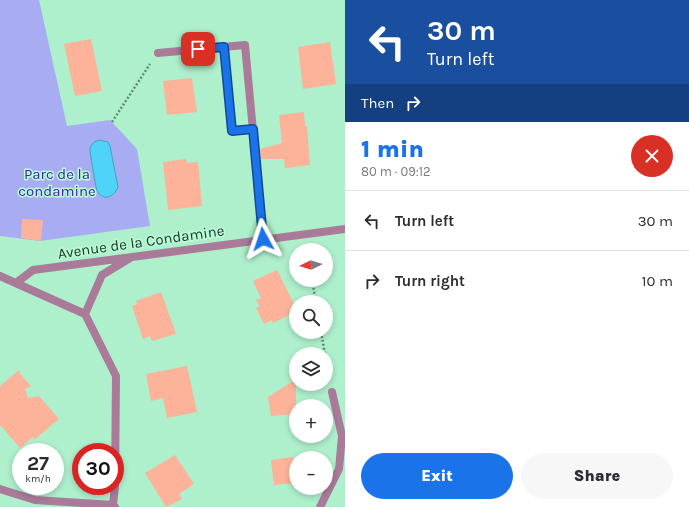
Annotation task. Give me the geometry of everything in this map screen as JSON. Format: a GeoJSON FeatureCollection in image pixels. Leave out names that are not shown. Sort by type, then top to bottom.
{"type":"FeatureCollection","features":[{"type":"Feature","properties":{"kind":"street"},"geometry":{"type":"LineString","coordinates":[[158,53],[245,45],[263,239]]}},
{"type":"Feature","properties":{"kind":"street"},"geometry":{"type":"LineString","coordinates":[[224,47],[232,131],[253,129]]}},
{"type":"Feature","properties":{"kind":"street","name":"Avenue de la Condamine"},"geometry":{"type":"LineString","coordinates":[[16,283],[33,270],[345,229]]}},
{"type":"Feature","properties":{"kind":"street"},"geometry":{"type":"LineString","coordinates":[[84,314],[102,275],[134,256]]}},
{"type":"Feature","properties":{"kind":"street"},"geometry":{"type":"LineString","coordinates":[[0,276],[84,314],[116,376],[115,443]]}},
{"type":"Feature","properties":{"kind":"street"},"geometry":{"type":"LineString","coordinates":[[320,507],[339,469],[342,436],[332,392]]}},
{"type":"Feature","properties":{"kind":"street"},"geometry":{"type":"LineString","coordinates":[[0,490],[35,500],[114,506],[115,495]]}},
{"type":"Feature","properties":{"kind":"path"},"geometry":{"type":"LineString","coordinates":[[112,122],[158,53]]}},
{"type":"Feature","properties":{"kind":"green space","name":"Parc de la condamine"},"geometry":{"type":"Polygon","coordinates":[[[0,0],[39,0],[67,126],[110,120],[137,149],[150,226],[40,241],[0,236],[0,0]]]}},
{"type":"Feature","properties":{"kind":"shaded area"},"geometry":{"type":"Polygon","coordinates":[[[99,140],[108,142],[110,146],[118,187],[109,197],[103,196],[97,191],[90,153],[90,148],[94,142],[99,140]]]}},
{"type":"Feature","properties":{"kind":"building"},"geometry":{"type":"Polygon","coordinates":[[[91,39],[102,91],[75,96],[64,44],[91,39]]]}},
{"type":"Feature","properties":{"kind":"building"},"geometry":{"type":"Polygon","coordinates":[[[330,42],[336,84],[303,89],[298,47],[330,42]]]}},
{"type":"Feature","properties":{"kind":"building"},"geometry":{"type":"Polygon","coordinates":[[[192,78],[197,112],[167,115],[163,81],[192,78]]]}},
{"type":"Feature","properties":{"kind":"building"},"geometry":{"type":"Polygon","coordinates":[[[304,112],[305,126],[307,126],[310,165],[285,168],[284,159],[261,159],[260,149],[282,143],[279,115],[304,112]]]}},
{"type":"Feature","properties":{"kind":"building"},"geometry":{"type":"Polygon","coordinates":[[[186,159],[187,163],[198,162],[202,206],[168,210],[163,162],[186,159]]]}},
{"type":"Feature","properties":{"kind":"building"},"geometry":{"type":"Polygon","coordinates":[[[22,219],[43,220],[41,241],[21,238],[22,219]]]}},
{"type":"Feature","properties":{"kind":"building"},"geometry":{"type":"Polygon","coordinates":[[[277,270],[290,295],[289,315],[273,323],[272,320],[264,324],[256,308],[260,306],[256,300],[261,298],[253,281],[277,270]]]}},
{"type":"Feature","properties":{"kind":"building"},"geometry":{"type":"Polygon","coordinates":[[[161,292],[176,334],[152,341],[150,336],[143,339],[132,306],[137,304],[136,301],[161,292]]]}},
{"type":"Feature","properties":{"kind":"building"},"geometry":{"type":"Polygon","coordinates":[[[187,366],[197,412],[167,418],[163,398],[151,401],[146,374],[187,366]]]}},
{"type":"Feature","properties":{"kind":"building"},"geometry":{"type":"Polygon","coordinates":[[[19,370],[20,374],[31,386],[25,389],[28,398],[39,396],[59,419],[35,439],[33,437],[26,443],[16,443],[0,425],[0,386],[19,370]]]}},
{"type":"Feature","properties":{"kind":"building"},"geometry":{"type":"Polygon","coordinates":[[[289,384],[289,391],[296,391],[296,399],[289,399],[289,415],[271,416],[268,397],[289,384]]]}},
{"type":"Feature","properties":{"kind":"building"},"geometry":{"type":"Polygon","coordinates":[[[175,455],[194,484],[179,494],[182,499],[166,507],[145,473],[175,455]]]}},
{"type":"Feature","properties":{"kind":"building"},"geometry":{"type":"Polygon","coordinates":[[[289,458],[289,484],[274,485],[271,460],[289,458]]]}},
{"type":"Feature","properties":{"kind":"route"},"geometry":{"type":"LineString","coordinates":[[198,49],[224,47],[232,131],[253,129],[263,239]]}}]}
